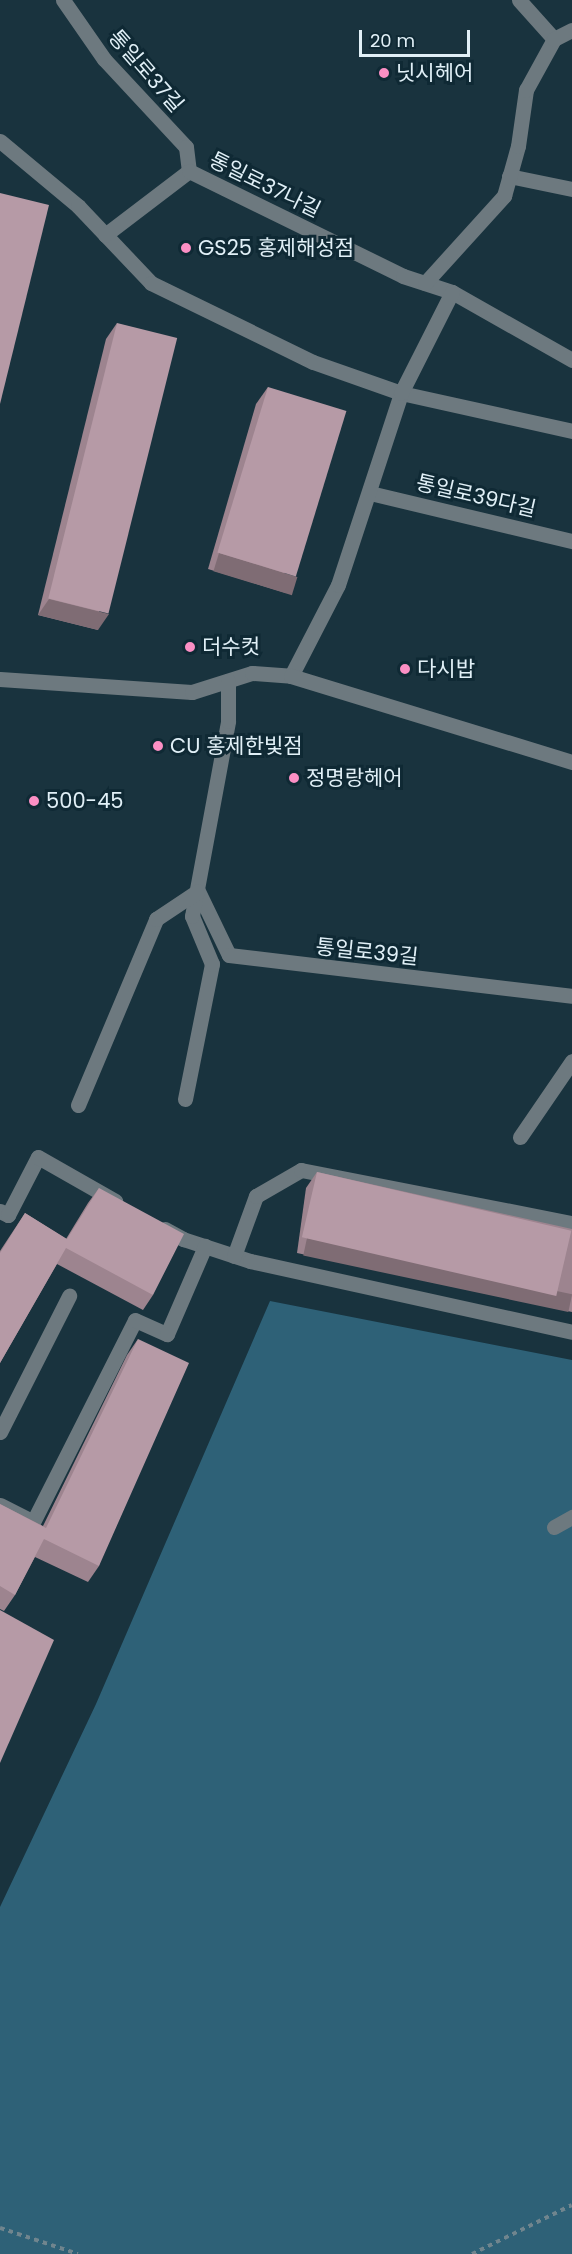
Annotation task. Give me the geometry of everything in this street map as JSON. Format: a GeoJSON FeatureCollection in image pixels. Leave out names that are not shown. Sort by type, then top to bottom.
{"type":"FeatureCollection","features":[{"type":"Feature","properties":{"kind":"street","name":"통일로37길"},"geometry":{"type":"LineString","coordinates":[[63,0],[104,59],[186,147],[189,171]]}},
{"type":"Feature","properties":{"kind":"street"},"geometry":{"type":"LineString","coordinates":[[519,0],[554,39]]}},
{"type":"Feature","properties":{"kind":"street"},"geometry":{"type":"LineString","coordinates":[[425,283],[504,196],[526,90],[554,39],[572,30]]}},
{"type":"Feature","properties":{"kind":"street"},"geometry":{"type":"LineString","coordinates":[[0,141],[78,206],[151,283],[313,362],[401,393],[572,431]]}},
{"type":"Feature","properties":{"kind":"street","name":"통일로37나길"},"geometry":{"type":"LineString","coordinates":[[105,235],[189,171],[425,283],[452,292],[572,360]]}},
{"type":"Feature","properties":{"kind":"street"},"geometry":{"type":"LineString","coordinates":[[509,176],[572,189]]}},
{"type":"Feature","properties":{"kind":"street"},"geometry":{"type":"LineString","coordinates":[[291,676],[338,585],[401,393],[452,292]]}},
{"type":"Feature","properties":{"kind":"street","name":"통일로39다길"},"geometry":{"type":"LineString","coordinates":[[370,493],[572,541]]}},
{"type":"Feature","properties":{"kind":"street"},"geometry":{"type":"LineString","coordinates":[[1,684],[192,692],[252,673],[291,676],[572,762]]}},
{"type":"Feature","properties":{"kind":"street"},"geometry":{"type":"LineString","coordinates":[[185,1099],[212,964],[192,916],[228,721],[228,681]]}},
{"type":"Feature","properties":{"kind":"street"},"geometry":{"type":"LineString","coordinates":[[78,1105],[156,919],[198,891]]}},
{"type":"Feature","properties":{"kind":"street","name":"통일로39길"},"geometry":{"type":"LineString","coordinates":[[198,891],[229,956],[572,996]]}},
{"type":"Feature","properties":{"kind":"street"},"geometry":{"type":"LineString","coordinates":[[520,1137],[572,1061]]}},
{"type":"Feature","properties":{"kind":"street"},"geometry":{"type":"LineString","coordinates":[[0,1212],[9,1215],[38,1157],[131,1210]]}},
{"type":"Feature","properties":{"kind":"street"},"geometry":{"type":"LineString","coordinates":[[234,1256],[256,1196],[301,1170],[572,1222]]}},
{"type":"Feature","properties":{"kind":"street"},"geometry":{"type":"LineString","coordinates":[[152,1221],[205,1246],[234,1256],[572,1332]]}},
{"type":"Feature","properties":{"kind":"street"},"geometry":{"type":"LineString","coordinates":[[0,1505],[33,1521],[135,1320],[166,1334],[205,1246]]}},
{"type":"Feature","properties":{"kind":"street"},"geometry":{"type":"LineString","coordinates":[[0,1432],[69,1296]]}},
{"type":"Feature","properties":{"kind":"street"},"geometry":{"type":"LineString","coordinates":[[554,1527],[572,1517]]}},
{"type":"Feature","properties":{"kind":"path"},"geometry":{"type":"LineString","coordinates":[[472,2254],[572,2205]]}},
{"type":"Feature","properties":{"kind":"path"},"geometry":{"type":"LineString","coordinates":[[0,2228],[78,2254]]}},
{"type":"Feature","properties":{"kind":"shaded area"},"geometry":{"type":"Polygon","coordinates":[[[270,1301],[572,1360],[572,2254],[0,2254],[0,1907],[96,1704],[270,1301]]]}},
{"type":"Feature","properties":{"kind":"building"},"geometry":{"type":"Polygon","coordinates":[[[0,193],[49,205],[0,404],[0,193]]]}},
{"type":"Feature","properties":{"kind":"building"},"geometry":{"type":"Polygon","coordinates":[[[117,323],[177,338],[108,614],[48,599],[117,323]]]}},
{"type":"Feature","properties":{"kind":"building"},"geometry":{"type":"Polygon","coordinates":[[[268,387],[346,411],[296,576],[217,552],[268,387]]]}},
{"type":"Feature","properties":{"kind":"building"},"geometry":{"type":"Polygon","coordinates":[[[317,1172],[571,1231],[556,1296],[302,1237],[317,1172]]]}},
{"type":"Feature","properties":{"kind":"building"},"geometry":{"type":"Polygon","coordinates":[[[99,1188],[184,1234],[153,1295],[66,1248],[0,1363],[0,1253],[25,1213],[67,1239],[99,1188]]]}},
{"type":"Feature","properties":{"kind":"building"},"geometry":{"type":"Polygon","coordinates":[[[138,1339],[189,1363],[99,1566],[44,1539],[15,1595],[0,1586],[0,1504],[46,1528],[138,1339]]]}},
{"type":"Feature","properties":{"kind":"building"},"geometry":{"type":"Polygon","coordinates":[[[0,1610],[54,1640],[0,1763],[0,1610]]]}},
{"type":"Feature","properties":{"kind":"place","name":"닛시헤어"},"geometry":{"type":"Point","coordinates":[384,73]}},
{"type":"Feature","properties":{"kind":"place","name":"GS25 홍제해성점"},"geometry":{"type":"Point","coordinates":[186,248]}},
{"type":"Feature","properties":{"kind":"place","name":"더수컷"},"geometry":{"type":"Point","coordinates":[190,647]}},
{"type":"Feature","properties":{"kind":"place","name":"다시밥"},"geometry":{"type":"Point","coordinates":[405,669]}},
{"type":"Feature","properties":{"kind":"place","name":"CU 홍제한빛점"},"geometry":{"type":"Point","coordinates":[158,746]}},
{"type":"Feature","properties":{"kind":"place","name":"정명랑헤어"},"geometry":{"type":"Point","coordinates":[294,778]}},
{"type":"Feature","properties":{"kind":"place","name":"500-45"},"geometry":{"type":"Point","coordinates":[34,801]}}]}
